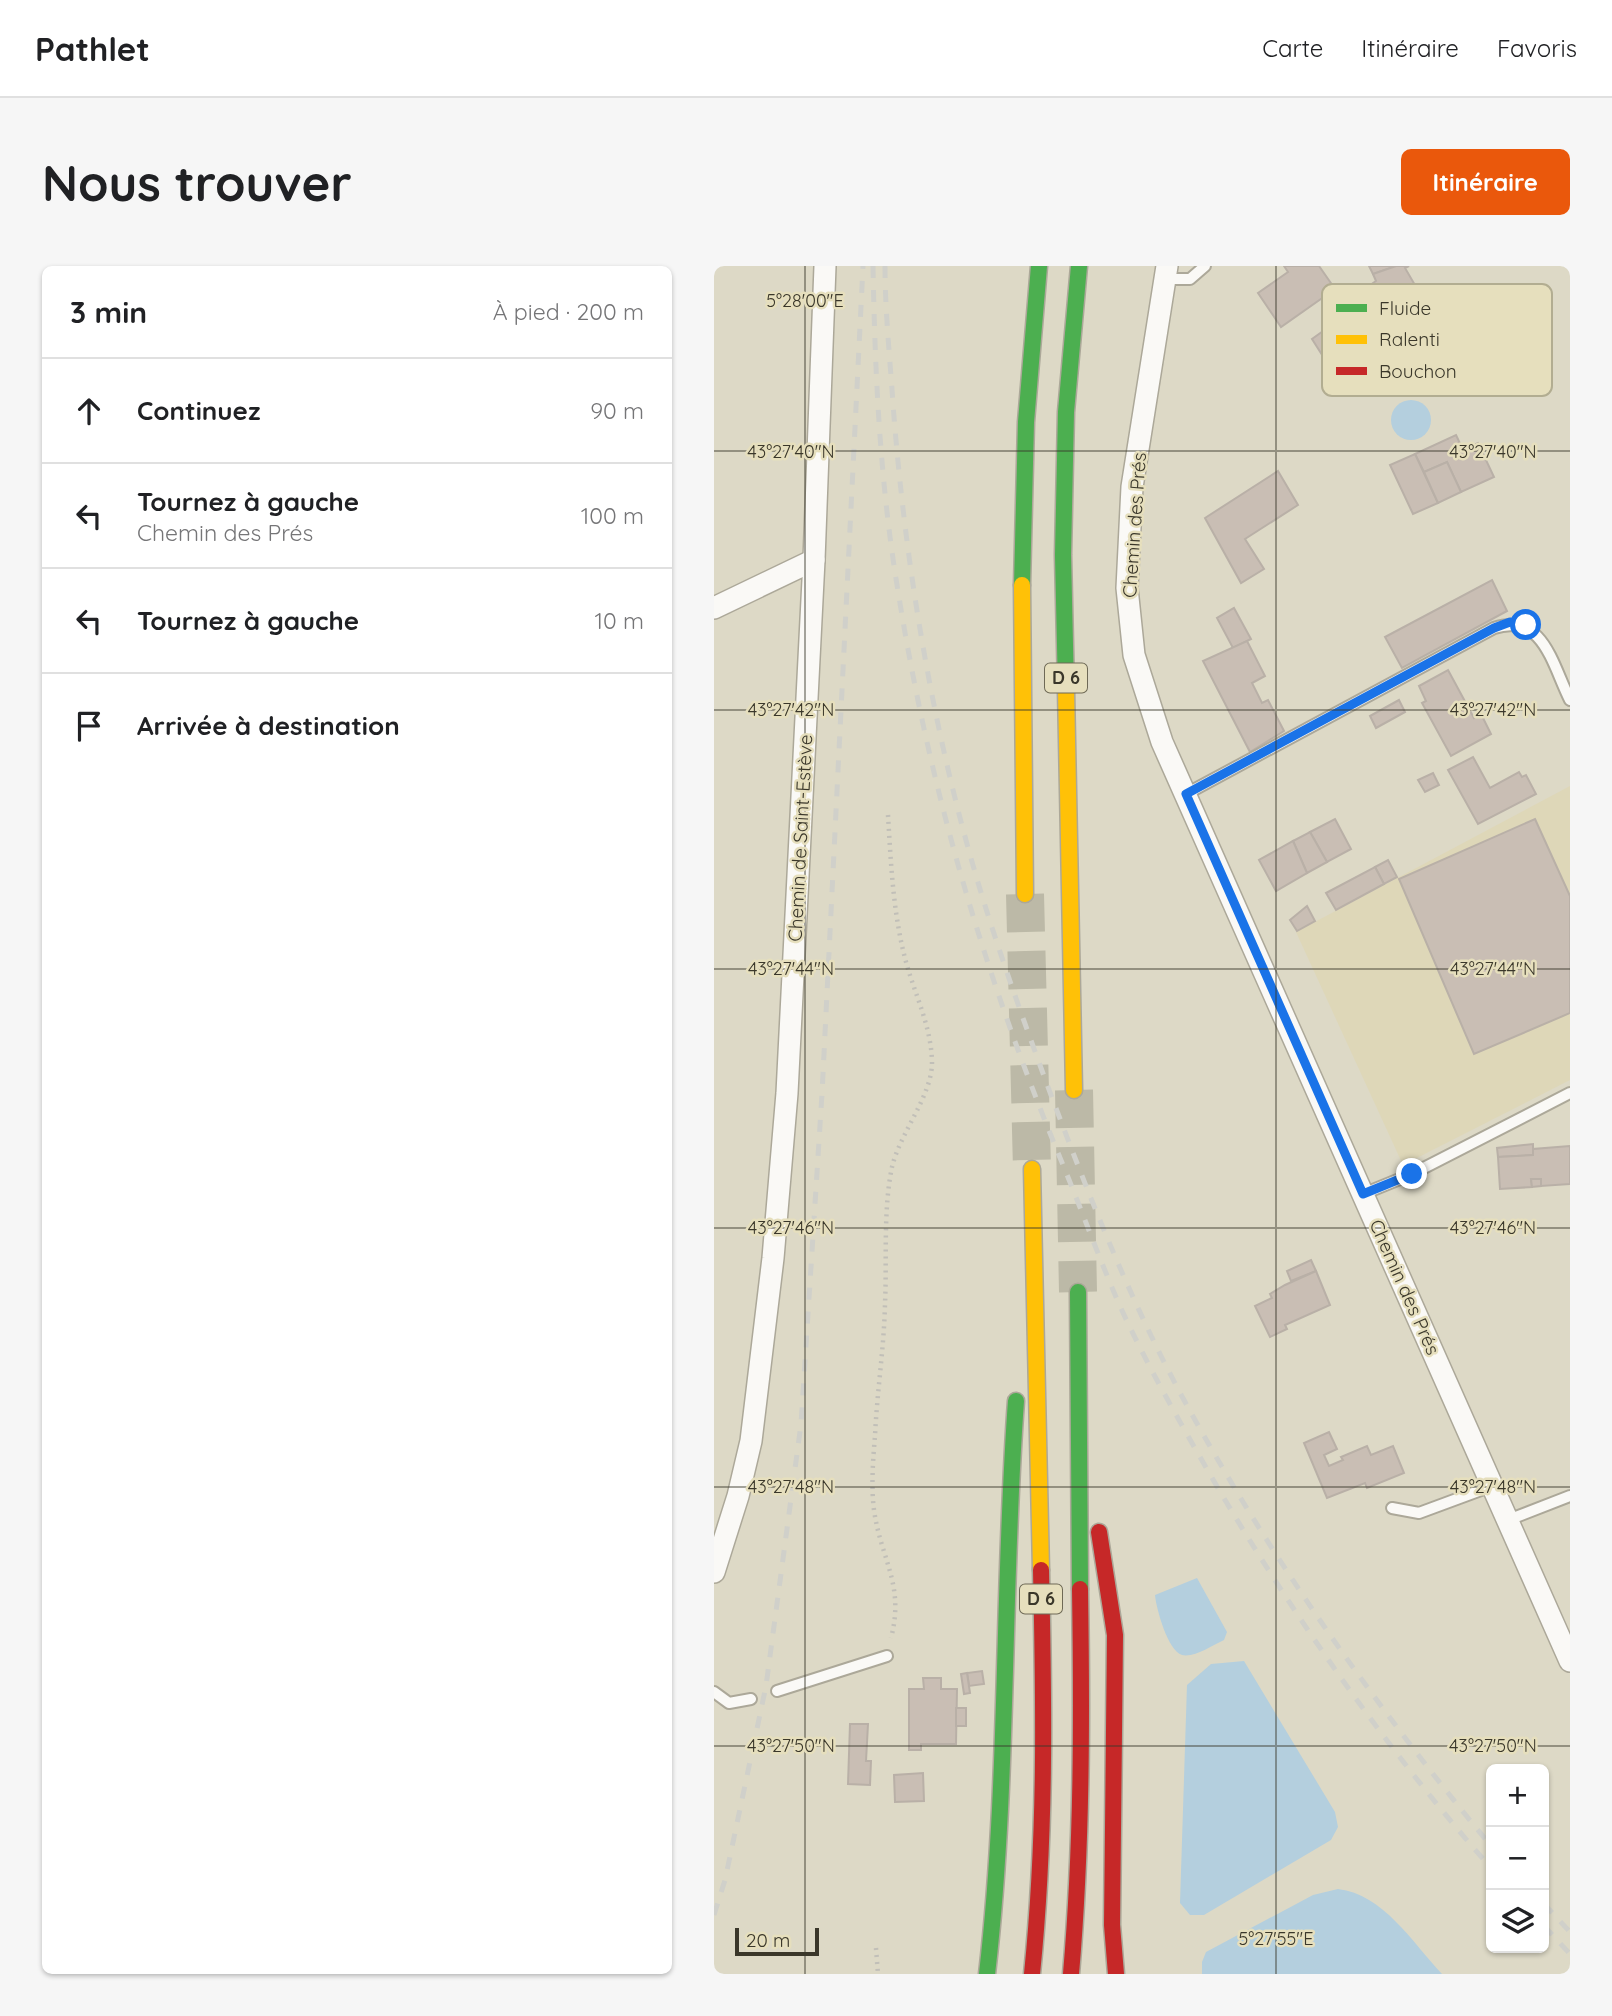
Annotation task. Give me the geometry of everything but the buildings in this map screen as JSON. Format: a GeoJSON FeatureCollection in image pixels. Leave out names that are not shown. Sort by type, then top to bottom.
{"type":"FeatureCollection","features":[{"type":"Feature","properties":{"kind":"highway","name":"D 6"},"geometry":{"type":"LineString","coordinates":[[1025,894],[1022,467],[1030,340],[1039,266]]}},
{"type":"Feature","properties":{"kind":"highway","name":"D 6"},"geometry":{"type":"LineString","coordinates":[[1074,1090],[1063,555],[1066,412],[1079,266]]}},
{"type":"Feature","properties":{"kind":"highway","name":"D 6"},"geometry":{"type":"LineString","coordinates":[[1032,1168],[1045,1771],[1040,1893],[1032,1974]]}},
{"type":"Feature","properties":{"kind":"highway"},"geometry":{"type":"LineString","coordinates":[[1020,1363],[1033,1224]]}},
{"type":"Feature","properties":{"kind":"highway","name":"D 6"},"geometry":{"type":"LineString","coordinates":[[1071,1974],[1079,1882],[1082,1772],[1078,1293]]}},
{"type":"Feature","properties":{"kind":"highway"},"geometry":{"type":"LineString","coordinates":[[987,1974],[1004,1794],[1008,1488],[1017,1391]]}},
{"type":"Feature","properties":{"kind":"highway"},"geometry":{"type":"LineString","coordinates":[[1079,1402],[1115,1635],[1112,1925],[1115,1974]]}},
{"type":"Feature","properties":{"kind":"street","name":"Chemin de Saint-Estève"},"geometry":{"type":"LineString","coordinates":[[714,1572],[738,1496],[751,1441],[773,1258],[788,1093],[814,561],[825,266]]}},
{"type":"Feature","properties":{"kind":"street","name":"Chemin des Prés"},"geometry":{"type":"LineString","coordinates":[[1166,273],[1132,487],[1127,588],[1134,654],[1163,742],[1570,1661]]}},
{"type":"Feature","properties":{"kind":"street"},"geometry":{"type":"LineString","coordinates":[[714,608],[814,561]]}},
{"type":"Feature","properties":{"kind":"lane"},"geometry":{"type":"LineString","coordinates":[[1166,273],[1190,279],[1205,266]]}},
{"type":"Feature","properties":{"kind":"lane"},"geometry":{"type":"LineString","coordinates":[[1186,794],[1494,628],[1510,622],[1526,625],[1537,633],[1570,700]]}},
{"type":"Feature","properties":{"kind":"lane"},"geometry":{"type":"LineString","coordinates":[[1363,1194],[1412,1174],[1570,1093]]}},
{"type":"Feature","properties":{"kind":"lane"},"geometry":{"type":"LineString","coordinates":[[1392,1508],[1419,1513],[1492,1486]]}},
{"type":"Feature","properties":{"kind":"lane"},"geometry":{"type":"LineString","coordinates":[[1508,1520],[1570,1496]]}},
{"type":"Feature","properties":{"kind":"lane"},"geometry":{"type":"LineString","coordinates":[[777,1691],[887,1656]]}},
{"type":"Feature","properties":{"kind":"lane"},"geometry":{"type":"LineString","coordinates":[[714,1692],[729,1703],[751,1699]]}},
{"type":"Feature","properties":{"kind":"path"},"geometry":{"type":"LineString","coordinates":[[887,1656],[898,1614],[895,1584],[882,1546],[874,1508],[874,1448],[883,1360],[892,1168],[901,1136],[928,1084],[932,1065],[927,1029],[906,961],[894,899],[888,815]]}},
{"type":"Feature","properties":{"kind":"path"},"geometry":{"type":"LineString","coordinates":[[876,1948],[878,1974]]}},
{"type":"Feature","properties":{"kind":"shaded area"},"geometry":{"type":"Polygon","coordinates":[[[1570,786],[1570,1080],[1403,1165],[1296,932],[1570,786]]]}},
{"type":"Feature","properties":{"kind":"water"},"geometry":{"type":"Polygon","coordinates":[[[1411,400],[1419,401],[1425,406],[1430,412],[1430,428],[1425,434],[1419,439],[1411,440],[1403,439],[1397,434],[1392,428],[1391,420],[1392,412],[1397,406],[1403,401],[1411,400]]]}},
{"type":"Feature","properties":{"kind":"water"},"geometry":{"type":"Polygon","coordinates":[[[1197,1578],[1227,1632],[1224,1640],[1209,1648],[1192,1655],[1182,1655],[1168,1638],[1160,1619],[1155,1595],[1197,1578]]]}},
{"type":"Feature","properties":{"kind":"water"},"geometry":{"type":"Polygon","coordinates":[[[1244,1661],[1335,1812],[1338,1827],[1331,1840],[1204,1915],[1190,1915],[1180,1903],[1187,1685],[1211,1664],[1244,1661]]]}},
{"type":"Feature","properties":{"kind":"water"},"geometry":{"type":"Polygon","coordinates":[[[1338,1889],[1369,1900],[1383,1910],[1408,1934],[1442,1974],[1202,1974],[1202,1962],[1206,1952],[1313,1895],[1338,1889]]]}},
{"type":"Feature","properties":{"kind":"tunnel"},"geometry":{"type":"LineString","coordinates":[[1025,894],[1032,1169]]}},
{"type":"Feature","properties":{"kind":"tunnel"},"geometry":{"type":"LineString","coordinates":[[1074,1090],[1078,1292]]}},
{"type":"Feature","properties":{"kind":"railway"},"geometry":{"type":"LineString","coordinates":[[714,1915],[725,1880],[766,1686],[801,1424],[822,1094],[863,266]]}},
{"type":"Feature","properties":{"kind":"railway"},"geometry":{"type":"LineString","coordinates":[[873,266],[883,469],[892,550],[911,666],[926,739],[963,883],[1035,1095],[1130,1328],[1219,1490],[1249,1540],[1346,1685],[1416,1778],[1486,1862]]}},
{"type":"Feature","properties":{"kind":"railway"},"geometry":{"type":"LineString","coordinates":[[885,266],[893,404],[906,533],[939,727],[953,790],[988,915],[1070,1145],[1120,1268],[1157,1349],[1231,1482],[1300,1590],[1373,1695],[1486,1840]]}},
{"type":"Feature","properties":{"kind":"railway"},"geometry":{"type":"LineString","coordinates":[[1549,1909],[1570,1932]]}},
{"type":"Feature","properties":{"kind":"railway"},"geometry":{"type":"LineString","coordinates":[[1549,1931],[1570,1954]]}},
{"type":"Feature","properties":{"kind":"traffic: fast"},"geometry":{"type":"LineString","coordinates":[[1022,585],[1026,422],[1039,266]]}},
{"type":"Feature","properties":{"kind":"traffic: fast"},"geometry":{"type":"LineString","coordinates":[[1066,690],[1063,555],[1066,412],[1079,266]]}},
{"type":"Feature","properties":{"kind":"traffic: fast"},"geometry":{"type":"LineString","coordinates":[[1078,1292],[1080,1589]]}},
{"type":"Feature","properties":{"kind":"traffic: fast"},"geometry":{"type":"LineString","coordinates":[[987,1974],[999,1831],[1016,1401]]}},
{"type":"Feature","properties":{"kind":"traffic: slow"},"geometry":{"type":"LineString","coordinates":[[1022,585],[1025,894]]}},
{"type":"Feature","properties":{"kind":"traffic: slow"},"geometry":{"type":"LineString","coordinates":[[1066,690],[1074,1090]]}},
{"type":"Feature","properties":{"kind":"traffic: slow"},"geometry":{"type":"LineString","coordinates":[[1032,1169],[1041,1570]]}},
{"type":"Feature","properties":{"kind":"traffic: jam"},"geometry":{"type":"LineString","coordinates":[[1099,1532],[1115,1635],[1112,1925],[1116,1974]]}},
{"type":"Feature","properties":{"kind":"traffic: jam"},"geometry":{"type":"LineString","coordinates":[[1032,1974],[1042,1822],[1041,1570]]}},
{"type":"Feature","properties":{"kind":"traffic: jam"},"geometry":{"type":"LineString","coordinates":[[1071,1974],[1080,1782],[1080,1589]]}},
{"type":"Feature","properties":{"kind":"route"},"geometry":{"type":"LineString","coordinates":[[1412,1174],[1363,1194],[1186,794],[1494,628],[1510,622],[1526,625]]}}]}
